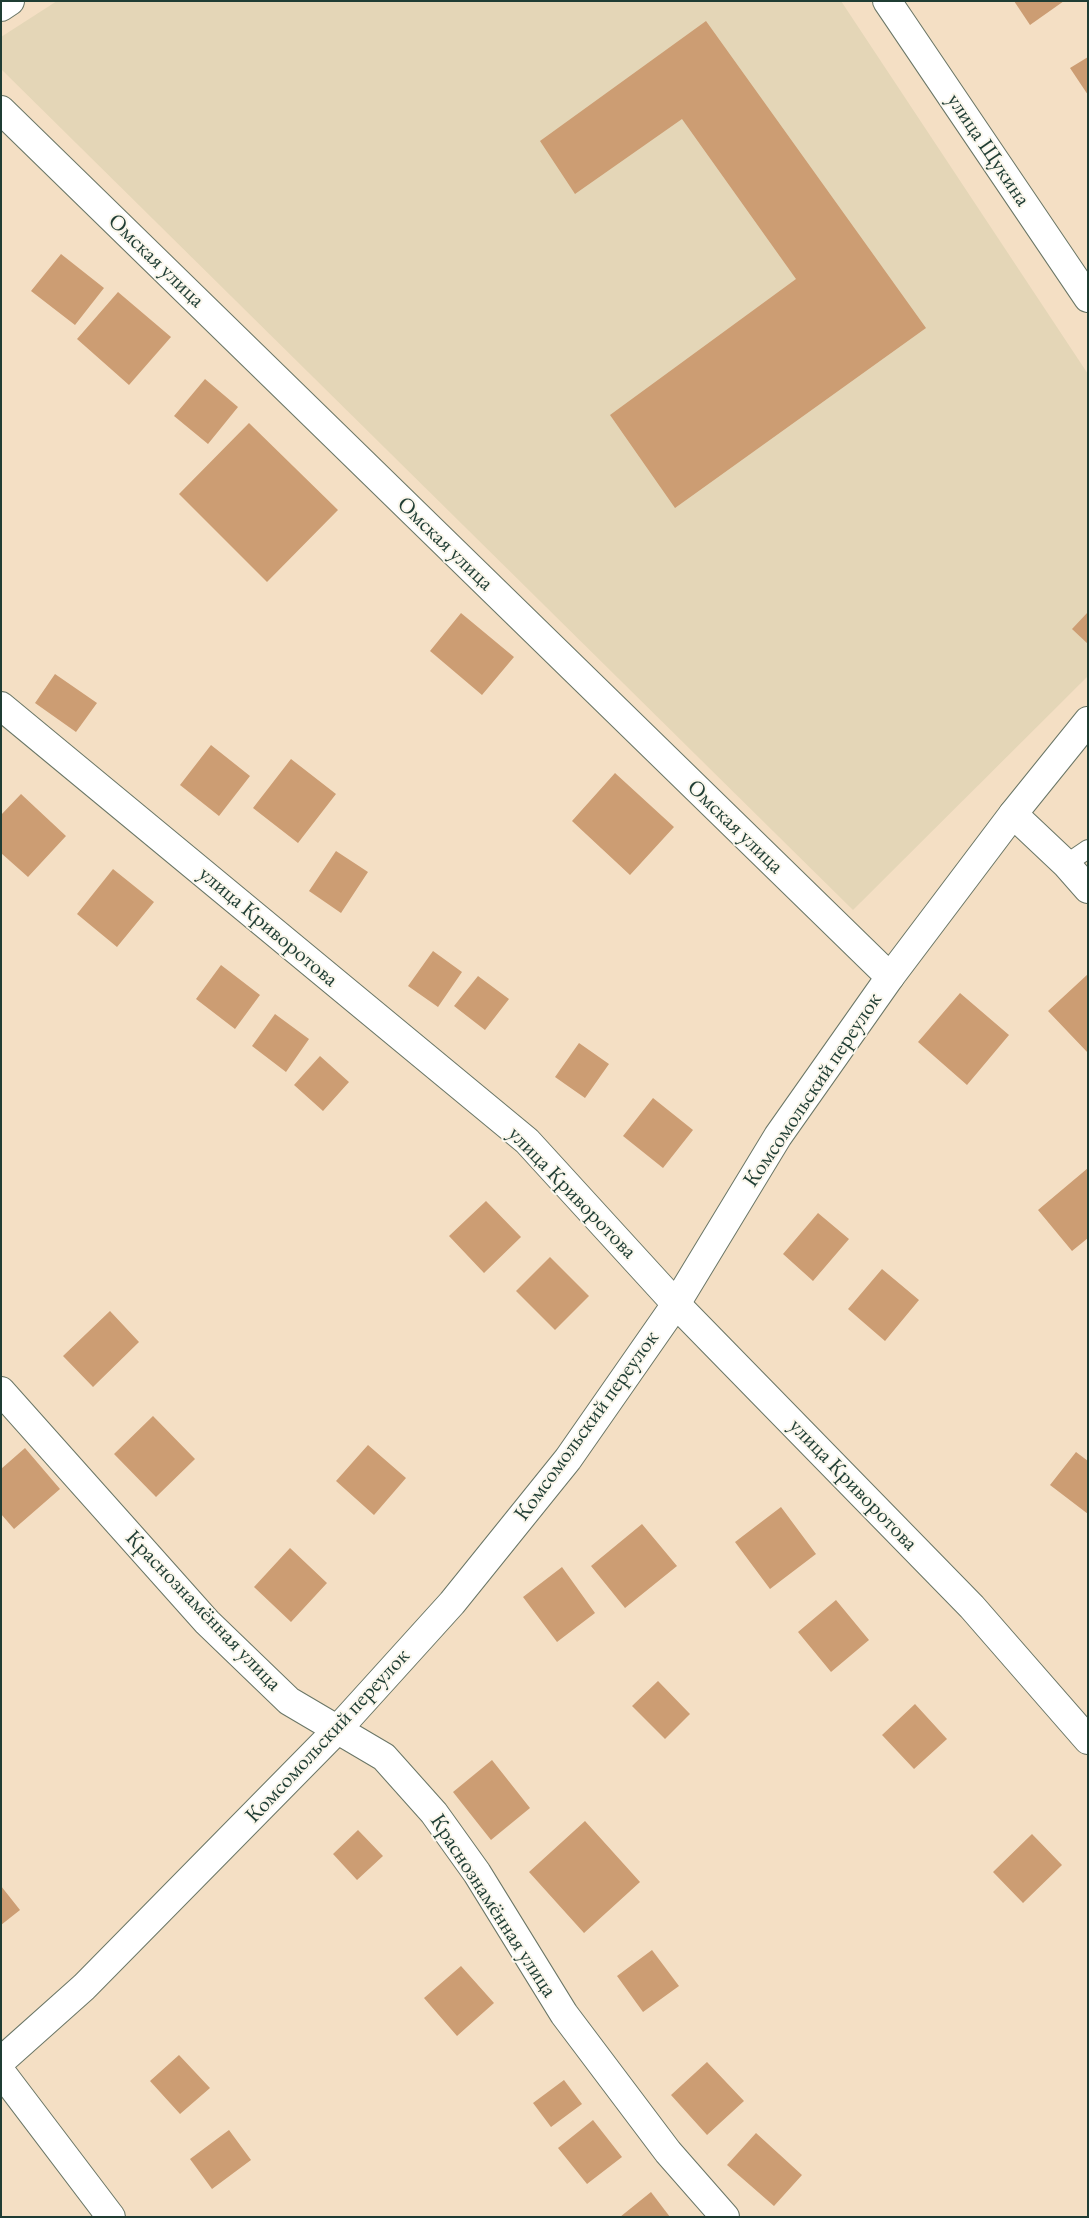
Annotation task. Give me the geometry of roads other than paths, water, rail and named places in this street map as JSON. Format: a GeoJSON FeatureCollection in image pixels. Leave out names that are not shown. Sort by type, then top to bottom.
{"type":"FeatureCollection","features":[{"type":"Feature","properties":{"kind":"street"},"geometry":{"type":"LineString","coordinates":[[1,7],[10,1]]}},
{"type":"Feature","properties":{"kind":"street","name":"улица Щукина"},"geometry":{"type":"LineString","coordinates":[[888,1],[1088,298]]}},
{"type":"Feature","properties":{"kind":"street","name":"Омская улица"},"geometry":{"type":"LineString","coordinates":[[1,110],[890,978]]}},
{"type":"Feature","properties":{"kind":"street","name":"улица Криворотова"},"geometry":{"type":"LineString","coordinates":[[1,706],[527,1141],[676,1304],[972,1607],[1088,1740]]}},
{"type":"Feature","properties":{"kind":"street","name":"Комсомольский переулок"},"geometry":{"type":"LineString","coordinates":[[1,2061],[84,1987],[337,1730],[452,1603],[568,1460],[676,1304],[778,1136],[890,978],[1013,814],[1088,721]]}},
{"type":"Feature","properties":{"kind":"street"},"geometry":{"type":"LineString","coordinates":[[1013,814],[1077,857],[1088,889]]}},
{"type":"Feature","properties":{"kind":"street","name":"Краснознамённая улица"},"geometry":{"type":"LineString","coordinates":[[1,1391],[207,1622],[289,1701],[384,1757],[434,1813],[477,1873],[564,2014],[668,2152],[725,2217]]}},
{"type":"Feature","properties":{"kind":"street"},"geometry":{"type":"LineString","coordinates":[[1,2072],[111,2217]]}}]}
